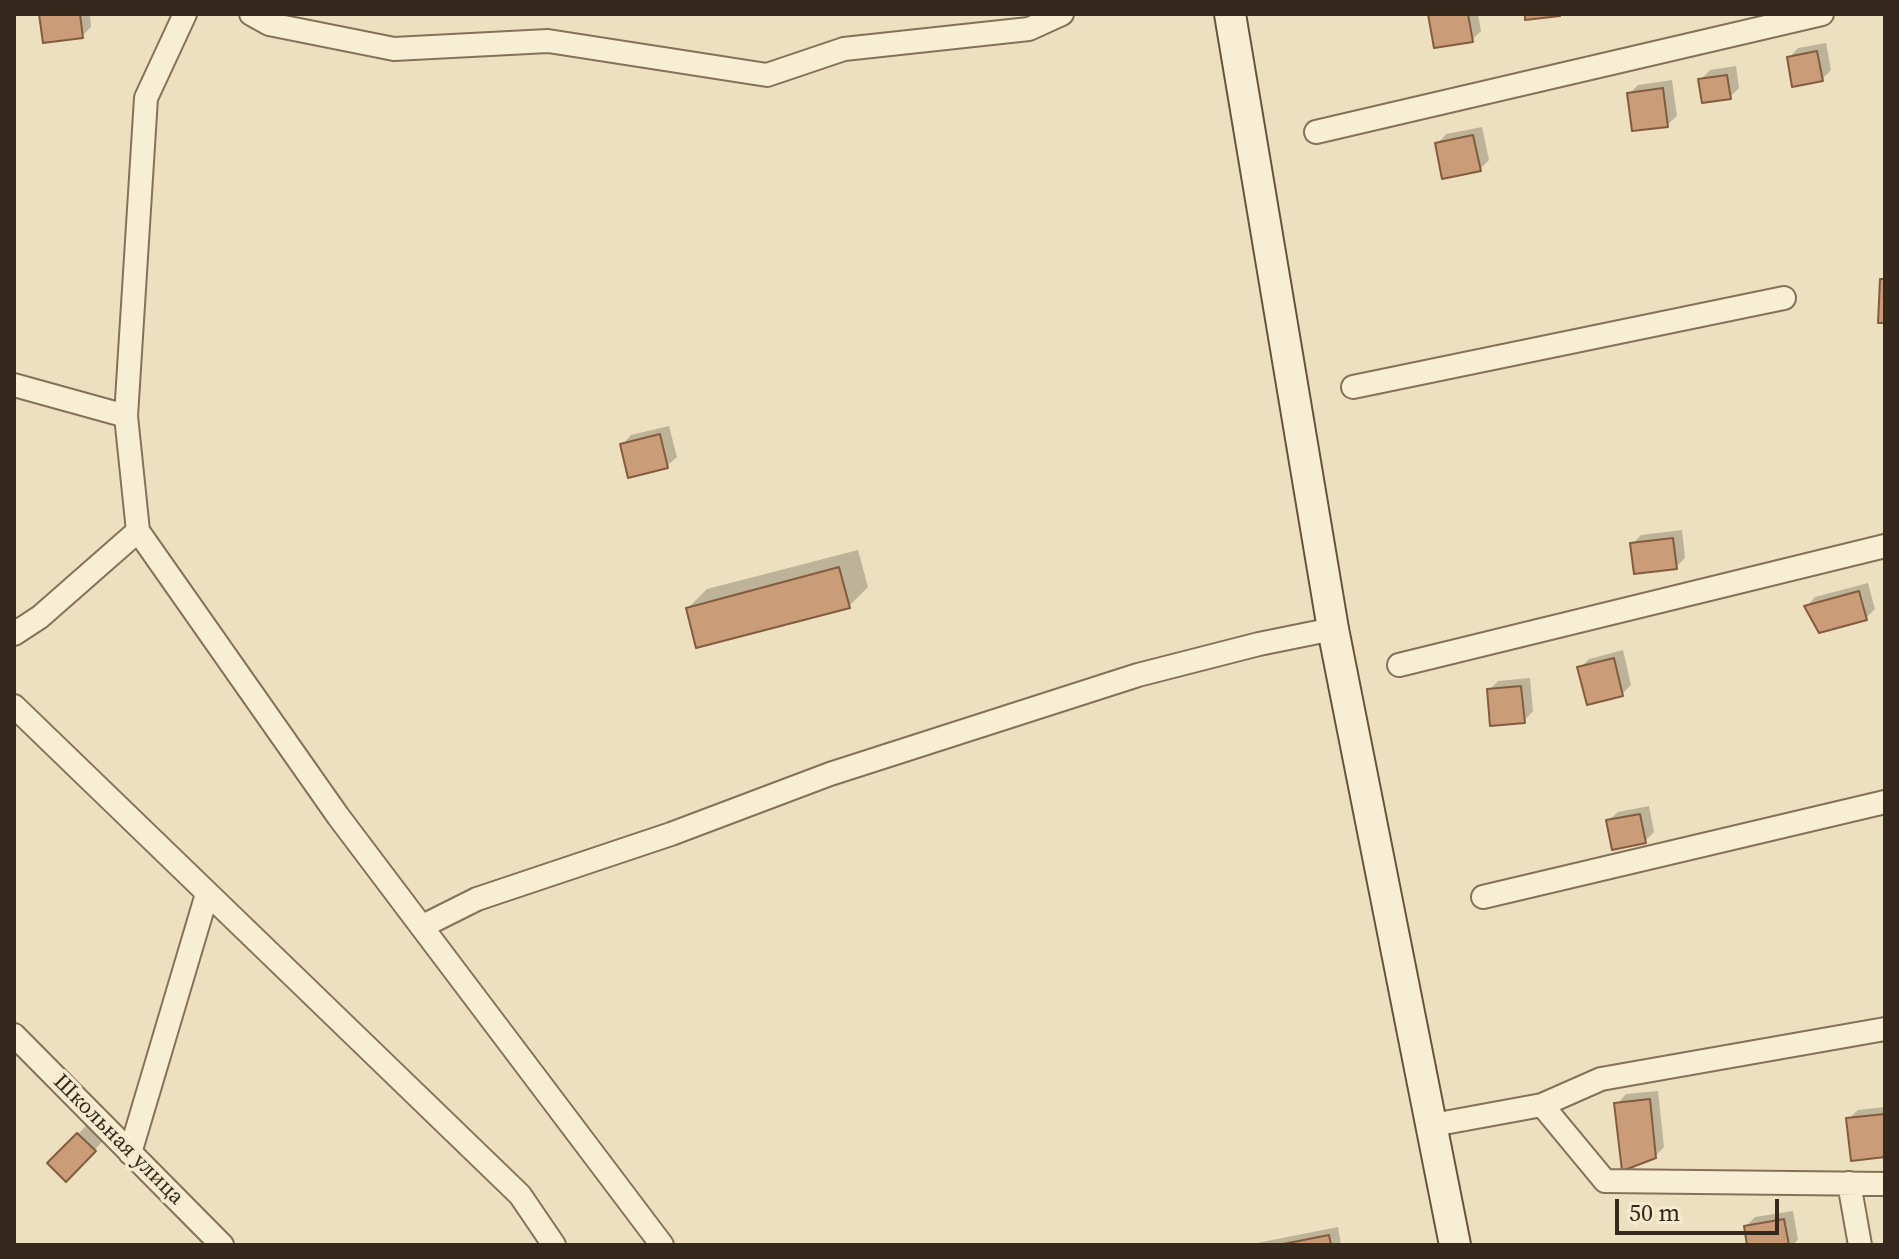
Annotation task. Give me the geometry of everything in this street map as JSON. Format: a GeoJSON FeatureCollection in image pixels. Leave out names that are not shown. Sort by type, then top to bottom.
{"type":"FeatureCollection","features":[{"type":"Feature","properties":{"kind":"main road"},"geometry":{"type":"LineString","coordinates":[[1230,14],[1333,629],[1455,1245]]}},
{"type":"Feature","properties":{"kind":"street"},"geometry":{"type":"LineString","coordinates":[[185,14],[146,98],[126,416],[138,531],[338,816],[662,1245]]}},
{"type":"Feature","properties":{"kind":"street"},"geometry":{"type":"LineString","coordinates":[[251,14],[269,24],[394,49],[548,41],[767,75],[844,49],[1029,29],[1062,14]]}},
{"type":"Feature","properties":{"kind":"street"},"geometry":{"type":"LineString","coordinates":[[1316,132],[1822,14]]}},
{"type":"Feature","properties":{"kind":"street"},"geometry":{"type":"LineString","coordinates":[[1353,387],[1784,298]]}},
{"type":"Feature","properties":{"kind":"street"},"geometry":{"type":"LineString","coordinates":[[14,385],[126,416]]}},
{"type":"Feature","properties":{"kind":"street"},"geometry":{"type":"LineString","coordinates":[[14,634],[40,617],[138,531]]}},
{"type":"Feature","properties":{"kind":"street"},"geometry":{"type":"LineString","coordinates":[[1399,665],[1885,546]]}},
{"type":"Feature","properties":{"kind":"street"},"geometry":{"type":"LineString","coordinates":[[423,926],[490,894],[671,834],[844,769],[1138,675],[1333,629]]}},
{"type":"Feature","properties":{"kind":"street"},"geometry":{"type":"LineString","coordinates":[[14,706],[520,1195],[554,1245]]}},
{"type":"Feature","properties":{"kind":"street"},"geometry":{"type":"LineString","coordinates":[[1483,897],[1885,802]]}},
{"type":"Feature","properties":{"kind":"street"},"geometry":{"type":"LineString","coordinates":[[130,1153],[207,894]]}},
{"type":"Feature","properties":{"kind":"street"},"geometry":{"type":"LineString","coordinates":[[1433,1125],[1542,1105],[1601,1079],[1885,1029]]}},
{"type":"Feature","properties":{"kind":"street","name":"Школьная улица"},"geometry":{"type":"LineString","coordinates":[[14,1035],[222,1245]]}},
{"type":"Feature","properties":{"kind":"street"},"geometry":{"type":"LineString","coordinates":[[1542,1105],[1605,1181],[1885,1184]]}},
{"type":"Feature","properties":{"kind":"street"},"geometry":{"type":"LineString","coordinates":[[1849,1183],[1860,1245]]}},
{"type":"Feature","properties":{"kind":"building"},"geometry":{"type":"Polygon","coordinates":[[[39,14],[80,14],[83,38],[43,43],[39,14]]]}},
{"type":"Feature","properties":{"kind":"building"},"geometry":{"type":"Polygon","coordinates":[[[1428,14],[1468,14],[1473,42],[1434,48],[1428,14]]]}},
{"type":"Feature","properties":{"kind":"building"},"geometry":{"type":"Polygon","coordinates":[[[1525,14],[1560,14],[1560,16],[1525,20],[1525,14]]]}},
{"type":"Feature","properties":{"kind":"building"},"geometry":{"type":"Polygon","coordinates":[[[1817,51],[1823,81],[1792,87],[1787,57],[1817,51]]]}},
{"type":"Feature","properties":{"kind":"building"},"geometry":{"type":"Polygon","coordinates":[[[1727,75],[1731,99],[1702,103],[1698,79],[1727,75]]]}},
{"type":"Feature","properties":{"kind":"building"},"geometry":{"type":"Polygon","coordinates":[[[1663,88],[1668,127],[1632,131],[1627,93],[1663,88]]]}},
{"type":"Feature","properties":{"kind":"building"},"geometry":{"type":"Polygon","coordinates":[[[1473,135],[1481,171],[1442,179],[1435,143],[1473,135]]]}},
{"type":"Feature","properties":{"kind":"building"},"geometry":{"type":"Polygon","coordinates":[[[1880,279],[1885,279],[1885,323],[1878,323],[1880,279]]]}},
{"type":"Feature","properties":{"kind":"building"},"geometry":{"type":"Polygon","coordinates":[[[660,434],[668,468],[628,478],[620,444],[660,434]]]}},
{"type":"Feature","properties":{"kind":"building"},"geometry":{"type":"Polygon","coordinates":[[[1673,538],[1677,569],[1634,574],[1630,543],[1673,538]]]}},
{"type":"Feature","properties":{"kind":"building"},"geometry":{"type":"Polygon","coordinates":[[[839,567],[850,608],[696,648],[686,608],[839,567]]]}},
{"type":"Feature","properties":{"kind":"building"},"geometry":{"type":"Polygon","coordinates":[[[1859,591],[1867,620],[1819,633],[1804,606],[1859,591]]]}},
{"type":"Feature","properties":{"kind":"building"},"geometry":{"type":"Polygon","coordinates":[[[1614,658],[1623,696],[1587,705],[1577,667],[1614,658]]]}},
{"type":"Feature","properties":{"kind":"building"},"geometry":{"type":"Polygon","coordinates":[[[1521,686],[1525,723],[1490,726],[1487,689],[1521,686]]]}},
{"type":"Feature","properties":{"kind":"building"},"geometry":{"type":"Polygon","coordinates":[[[1640,814],[1646,843],[1612,850],[1606,820],[1640,814]]]}},
{"type":"Feature","properties":{"kind":"building"},"geometry":{"type":"Polygon","coordinates":[[[1650,1099],[1656,1158],[1622,1171],[1614,1103],[1650,1099]]]}},
{"type":"Feature","properties":{"kind":"building"},"geometry":{"type":"Polygon","coordinates":[[[1885,1114],[1885,1157],[1851,1161],[1846,1118],[1885,1114]]]}},
{"type":"Feature","properties":{"kind":"building"},"geometry":{"type":"Polygon","coordinates":[[[77,1133],[96,1151],[66,1182],[47,1163],[77,1133]]]}},
{"type":"Feature","properties":{"kind":"building"},"geometry":{"type":"Polygon","coordinates":[[[1784,1219],[1789,1245],[1747,1245],[1744,1226],[1784,1219]]]}},
{"type":"Feature","properties":{"kind":"building"},"geometry":{"type":"Polygon","coordinates":[[[1329,1235],[1331,1245],[1278,1245],[1329,1235]]]}}]}
